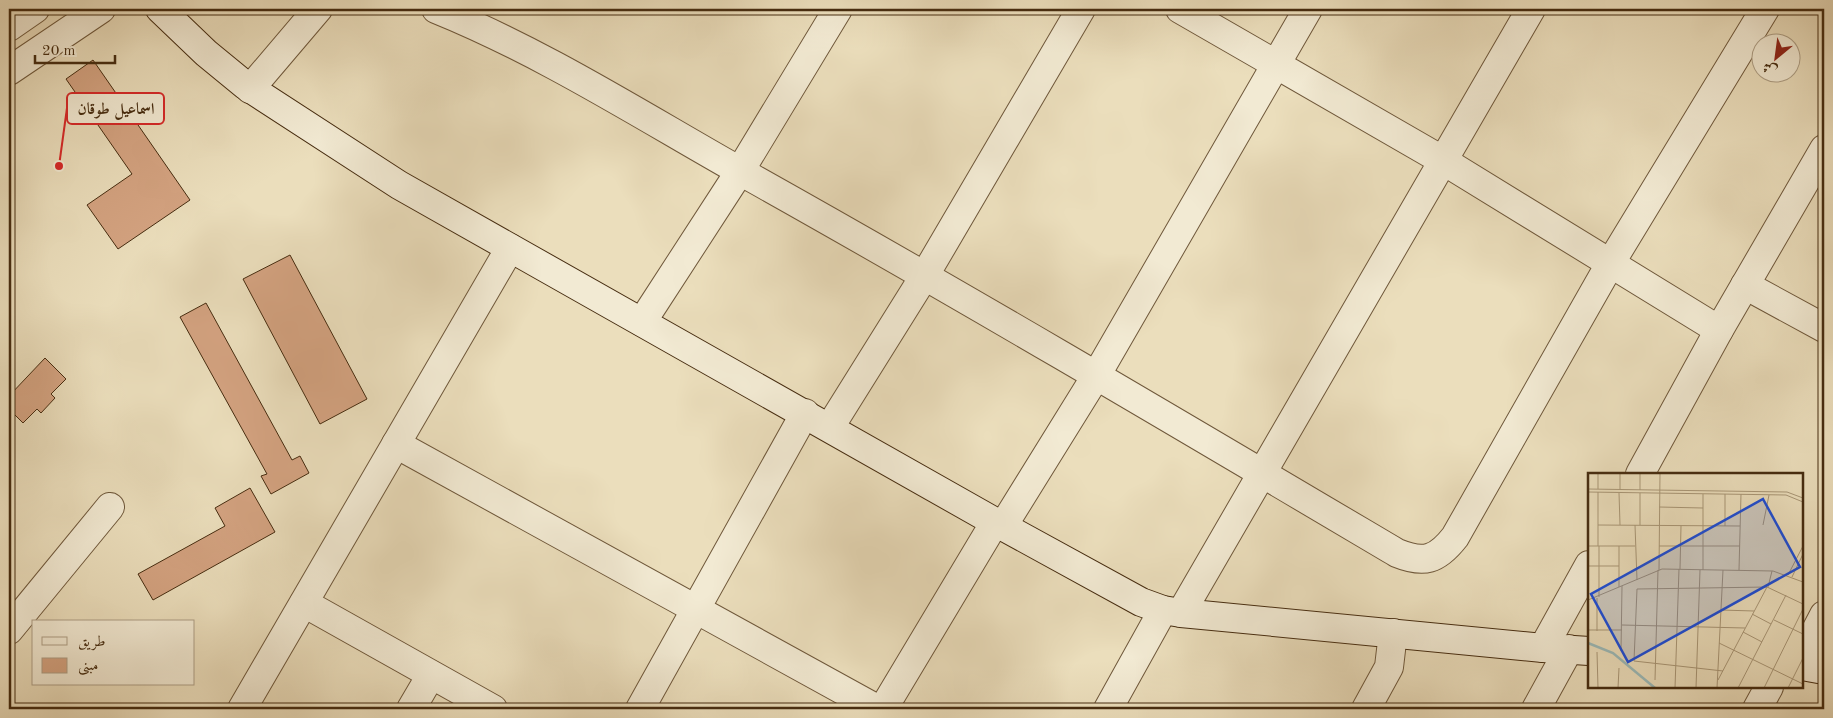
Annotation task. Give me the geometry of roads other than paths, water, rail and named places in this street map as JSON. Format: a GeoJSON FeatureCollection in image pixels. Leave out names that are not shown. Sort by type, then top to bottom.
{"type":"FeatureCollection","features":[{"type":"Feature","properties":{"kind":"street"},"geometry":{"type":"LineString","coordinates":[[9,27],[36,9]]}},
{"type":"Feature","properties":{"kind":"street"},"geometry":{"type":"LineString","coordinates":[[9,70],[101,9]]}},
{"type":"Feature","properties":{"kind":"street"},"geometry":{"type":"LineString","coordinates":[[160,9],[206,53],[250,89],[399,185],[999,524],[1141,602],[1172,611],[1567,649]]}},
{"type":"Feature","properties":{"kind":"street"},"geometry":{"type":"LineString","coordinates":[[250,89],[318,9]]}},
{"type":"Feature","properties":{"kind":"street"},"geometry":{"type":"LineString","coordinates":[[436,9],[497,36],[925,275],[1397,553],[1420,559],[1436,556],[1445,550],[1455,537],[1610,264],[1765,9]]}},
{"type":"Feature","properties":{"kind":"street"},"geometry":{"type":"LineString","coordinates":[[642,322],[740,172],[838,9]]}},
{"type":"Feature","properties":{"kind":"street"},"geometry":{"type":"LineString","coordinates":[[830,427],[925,275],[1081,9]]}},
{"type":"Feature","properties":{"kind":"street"},"geometry":{"type":"LineString","coordinates":[[1180,9],[1442,160],[1719,330]]}},
{"type":"Feature","properties":{"kind":"street"},"geometry":{"type":"LineString","coordinates":[[883,709],[999,524],[1096,376],[1308,9]]}},
{"type":"Feature","properties":{"kind":"street"},"geometry":{"type":"LineString","coordinates":[[1108,709],[1262,473],[1530,9]]}},
{"type":"Feature","properties":{"kind":"street"},"geometry":{"type":"LineString","coordinates":[[1641,473],[1719,330],[1824,149]]}},
{"type":"Feature","properties":{"kind":"street"},"geometry":{"type":"LineString","coordinates":[[242,709],[510,248]]}},
{"type":"Feature","properties":{"kind":"street"},"geometry":{"type":"LineString","coordinates":[[1745,285],[1824,328]]}},
{"type":"Feature","properties":{"kind":"street"},"geometry":{"type":"LineString","coordinates":[[640,709],[805,413]]}},
{"type":"Feature","properties":{"kind":"street"},"geometry":{"type":"LineString","coordinates":[[396,444],[877,709]]}},
{"type":"Feature","properties":{"kind":"street"},"geometry":{"type":"LineString","coordinates":[[9,630],[110,507]]}},
{"type":"Feature","properties":{"kind":"street"},"geometry":{"type":"LineString","coordinates":[[1536,709],[1567,649],[1588,569]]}},
{"type":"Feature","properties":{"kind":"street"},"geometry":{"type":"LineString","coordinates":[[304,603],[493,709]]}},
{"type":"Feature","properties":{"kind":"street"},"geometry":{"type":"LineString","coordinates":[[1803,655],[1824,615]]}},
{"type":"Feature","properties":{"kind":"street"},"geometry":{"type":"LineString","coordinates":[[1366,709],[1389,667],[1393,633]]}},
{"type":"Feature","properties":{"kind":"street"},"geometry":{"type":"LineString","coordinates":[[1803,666],[1824,670]]}},
{"type":"Feature","properties":{"kind":"street"},"geometry":{"type":"LineString","coordinates":[[411,709],[431,675]]}},
{"type":"Feature","properties":{"kind":"street"},"geometry":{"type":"LineString","coordinates":[[1757,709],[1768,688]]}},
{"type":"Feature","properties":{"kind":"place","name":"اسماعيل طوقان"},"geometry":{"type":"Point","coordinates":[59,166]}}]}
